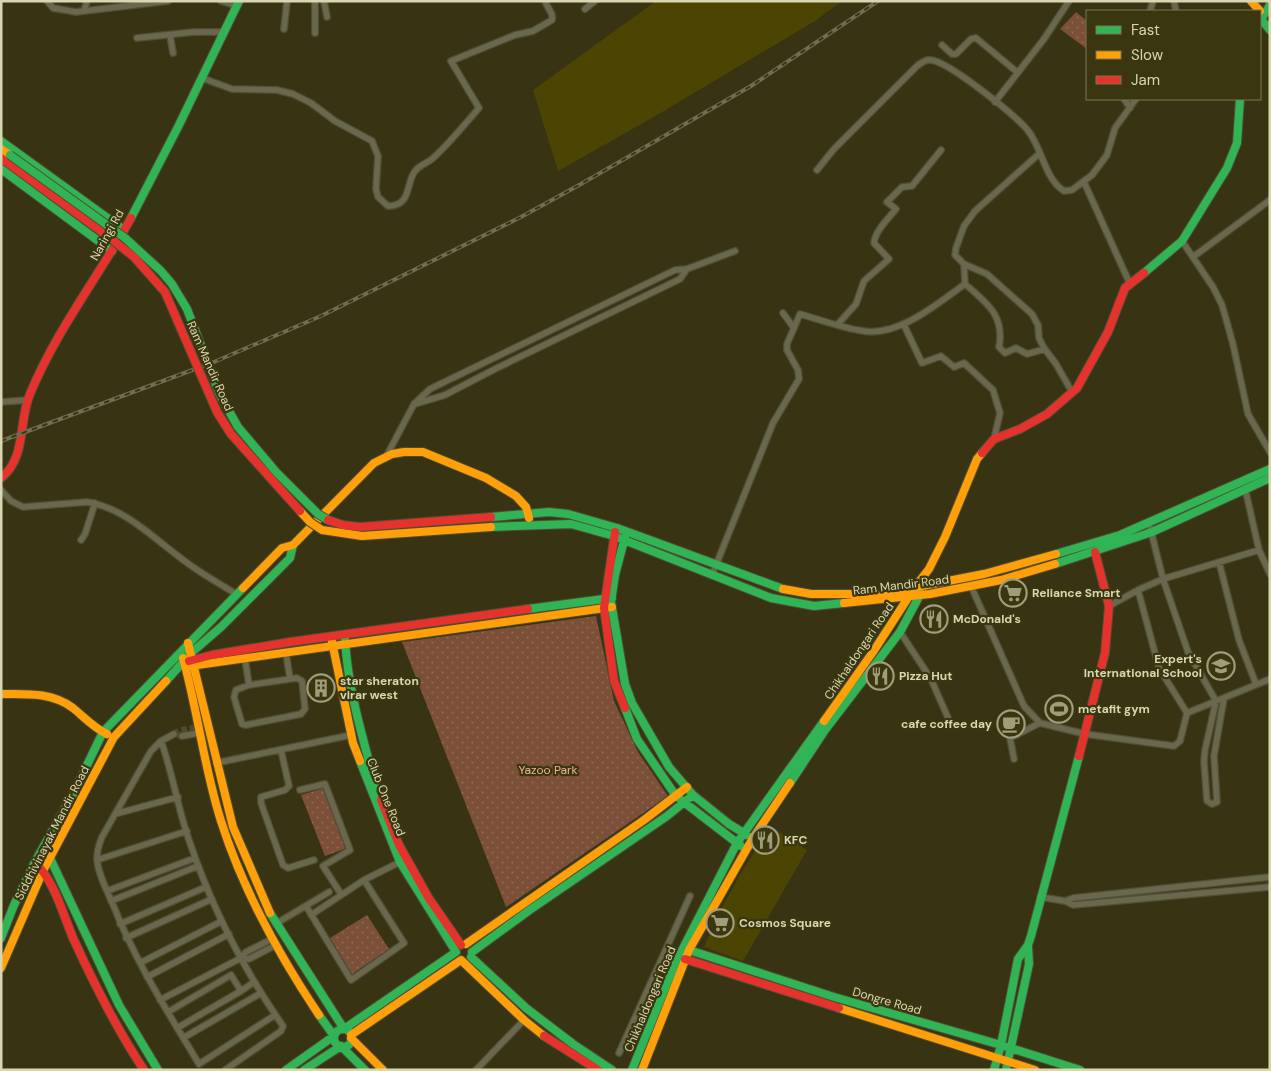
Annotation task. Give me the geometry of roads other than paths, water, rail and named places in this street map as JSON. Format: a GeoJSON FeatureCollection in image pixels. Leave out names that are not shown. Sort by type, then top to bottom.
{"type":"FeatureCollection","features":[{"type":"Feature","properties":{"kind":"street"},"geometry":{"type":"LineString","coordinates":[[47,1],[53,8],[76,12],[146,2],[168,1]]}},
{"type":"Feature","properties":{"kind":"street"},"geometry":{"type":"LineString","coordinates":[[84,11],[87,1]]}},
{"type":"Feature","properties":{"kind":"street"},"geometry":{"type":"LineString","coordinates":[[221,1],[238,4]]}},
{"type":"Feature","properties":{"kind":"street"},"geometry":{"type":"LineString","coordinates":[[284,29],[287,1]]}},
{"type":"Feature","properties":{"kind":"street"},"geometry":{"type":"LineString","coordinates":[[315,1],[315,33]]}},
{"type":"Feature","properties":{"kind":"street"},"geometry":{"type":"LineString","coordinates":[[324,1],[327,17]]}},
{"type":"Feature","properties":{"kind":"street"},"geometry":{"type":"LineString","coordinates":[[202,78],[232,89],[277,90],[293,94],[311,103],[335,121],[372,141],[378,156],[376,189],[378,197],[388,206],[394,206],[408,193],[415,170],[432,159],[479,108],[451,60],[515,35],[533,31],[552,20],[545,1]]}},
{"type":"Feature","properties":{"kind":"street"},"geometry":{"type":"LineString","coordinates":[[586,9],[595,1]]}},
{"type":"Feature","properties":{"kind":"street"},"geometry":{"type":"LineString","coordinates":[[995,102],[1044,39],[1069,1]]}},
{"type":"Feature","properties":{"kind":"street","name":"Naringi Rd"},"geometry":{"type":"LineString","coordinates":[[1,478],[15,464],[23,434],[22,427],[28,400],[46,359],[124,230],[238,4]]}},
{"type":"Feature","properties":{"kind":"street"},"geometry":{"type":"LineString","coordinates":[[1263,14],[1270,30]]}},
{"type":"Feature","properties":{"kind":"street"},"geometry":{"type":"LineString","coordinates":[[137,38],[194,32],[224,32]]}},
{"type":"Feature","properties":{"kind":"street"},"geometry":{"type":"LineString","coordinates":[[170,34],[173,53]]}},
{"type":"Feature","properties":{"kind":"street"},"geometry":{"type":"LineString","coordinates":[[942,45],[952,54],[956,54],[971,39],[976,38],[1017,72]]}},
{"type":"Feature","properties":{"kind":"street"},"geometry":{"type":"LineString","coordinates":[[817,170],[834,148],[925,60],[933,60],[950,67],[1016,118],[1037,143],[1044,164],[1059,188],[1064,191],[1069,191],[1092,176],[1107,155],[1115,128],[1135,100]]}},
{"type":"Feature","properties":{"kind":"street"},"geometry":{"type":"LineString","coordinates":[[1125,100],[1130,108]]}},
{"type":"Feature","properties":{"kind":"street"},"geometry":{"type":"LineString","coordinates":[[994,439],[1020,429],[1047,414],[1077,388],[1108,332],[1122,293],[1130,284],[1182,241],[1227,168],[1237,143],[1240,100]]}},
{"type":"Feature","properties":{"kind":"street"},"geometry":{"type":"LineString","coordinates":[[1,141],[124,230]]}},
{"type":"Feature","properties":{"kind":"street"},"geometry":{"type":"LineString","coordinates":[[1,149],[5,158],[140,250],[161,271],[173,286],[188,314],[220,396],[234,421],[265,458],[318,514],[330,522],[342,526],[360,527],[550,512],[568,514],[616,532],[608,598],[614,681],[637,739],[676,796],[747,850]]}},
{"type":"Feature","properties":{"kind":"street"},"geometry":{"type":"LineString","coordinates":[[838,324],[856,304],[864,280],[889,259],[874,243],[880,230],[896,209],[887,202],[902,188],[912,186],[941,150]]}},
{"type":"Feature","properties":{"kind":"street"},"geometry":{"type":"LineString","coordinates":[[1040,153],[975,212],[964,226],[955,255],[964,264],[987,274],[1032,314],[1038,325],[1039,338],[1072,392]]}},
{"type":"Feature","properties":{"kind":"street","name":"Ram Mandir Road"},"geometry":{"type":"LineString","coordinates":[[5,158],[134,257],[165,292],[217,412],[231,434],[310,522],[322,530],[362,536],[491,527],[571,524],[616,532],[712,575],[771,598],[814,606],[946,592],[1001,580],[1095,552],[1152,532],[1270,478]]}},
{"type":"Feature","properties":{"kind":"street"},"geometry":{"type":"LineString","coordinates":[[1,169],[112,251]]}},
{"type":"Feature","properties":{"kind":"street"},"geometry":{"type":"LineString","coordinates":[[1084,182],[1130,284]]}},
{"type":"Feature","properties":{"kind":"street"},"geometry":{"type":"LineString","coordinates":[[1194,257],[1270,200]]}},
{"type":"Feature","properties":{"kind":"street"},"geometry":{"type":"LineString","coordinates":[[1182,241],[1213,287],[1222,305],[1233,344],[1248,414],[1270,452]]}},
{"type":"Feature","properties":{"kind":"street"},"geometry":{"type":"LineString","coordinates":[[387,455],[414,404],[430,389],[675,270],[687,269],[735,251]]}},
{"type":"Feature","properties":{"kind":"street"},"geometry":{"type":"LineString","coordinates":[[964,264],[965,284],[988,303],[1000,323],[999,347],[1005,353],[1016,348],[1028,354],[1045,349]]}},
{"type":"Feature","properties":{"kind":"street"},"geometry":{"type":"LineString","coordinates":[[414,404],[445,396],[574,330],[680,279],[687,269]]}},
{"type":"Feature","properties":{"kind":"street"},"geometry":{"type":"LineString","coordinates":[[712,575],[773,423],[799,380],[798,370],[787,350],[787,344],[800,314],[865,332],[891,329],[904,325],[965,284]]}},
{"type":"Feature","properties":{"kind":"street"},"geometry":{"type":"LineString","coordinates":[[783,313],[794,328]]}},
{"type":"Feature","properties":{"kind":"street"},"geometry":{"type":"LineString","coordinates":[[569,321],[574,330]]}},
{"type":"Feature","properties":{"kind":"street"},"geometry":{"type":"LineString","coordinates":[[904,325],[922,363],[942,356],[954,367],[964,363],[993,390],[1000,413],[994,439],[977,459],[945,538],[929,569]]}},
{"type":"Feature","properties":{"kind":"street"},"geometry":{"type":"LineString","coordinates":[[1,402],[28,400]]}},
{"type":"Feature","properties":{"kind":"street"},"geometry":{"type":"LineString","coordinates":[[1,490],[11,501],[23,507],[79,502],[95,503],[124,517],[193,568],[236,594],[282,548],[293,545],[374,463],[387,455],[412,450],[423,452],[496,483],[513,493],[524,503],[529,514],[528,525]]}},
{"type":"Feature","properties":{"kind":"street"},"geometry":{"type":"LineString","coordinates":[[608,598],[625,536],[716,565],[788,591],[811,594],[881,594],[984,574],[1094,544],[1149,523],[1270,469]]}},
{"type":"Feature","properties":{"kind":"street"},"geometry":{"type":"LineString","coordinates":[[1242,481],[1246,489],[1259,550],[1270,574]]}},
{"type":"Feature","properties":{"kind":"street"},"geometry":{"type":"LineString","coordinates":[[81,540],[85,534],[95,503]]}},
{"type":"Feature","properties":{"kind":"street"},"geometry":{"type":"LineString","coordinates":[[1149,523],[1163,580],[1188,652],[1216,701],[1205,750],[1204,771],[1207,801],[1214,804],[1217,802],[1214,756],[1224,698]]}},
{"type":"Feature","properties":{"kind":"street","name":"Siddhivinayak Mandir Road"},"geometry":{"type":"LineString","coordinates":[[1,968],[43,871],[114,737],[290,558],[293,545]]}},
{"type":"Feature","properties":{"kind":"street"},"geometry":{"type":"LineString","coordinates":[[1109,606],[1138,590],[1163,580],[1259,550]]}},
{"type":"Feature","properties":{"kind":"street"},"geometry":{"type":"LineString","coordinates":[[1007,1066],[1029,964],[1028,945],[1105,653],[1109,606],[1095,552]]}},
{"type":"Feature","properties":{"kind":"street"},"geometry":{"type":"LineString","coordinates":[[1219,562],[1239,640],[1256,684]]}},
{"type":"Feature","properties":{"kind":"street","name":"Chikhaldongari Road"},"geometry":{"type":"LineString","coordinates":[[642,1070],[689,950],[753,838],[826,730],[900,632],[925,585],[929,569]]}},
{"type":"Feature","properties":{"kind":"street","name":"Chikhaldongari Road"},"geometry":{"type":"LineString","coordinates":[[632,1070],[675,964],[743,832],[873,652],[915,587],[929,569]]}},
{"type":"Feature","properties":{"kind":"street"},"geometry":{"type":"LineString","coordinates":[[971,586],[1024,706],[1040,723],[1085,734],[1174,746],[1180,741],[1187,713],[1159,668],[1138,590]]}},
{"type":"Feature","properties":{"kind":"street","name":"Siddhivinayak Mandir Road"},"geometry":{"type":"LineString","coordinates":[[1,938],[14,904],[73,794],[103,732],[236,594]]}},
{"type":"Feature","properties":{"kind":"street"},"geometry":{"type":"LineString","coordinates":[[188,661],[331,637],[608,598]]}},
{"type":"Feature","properties":{"kind":"street"},"geometry":{"type":"LineString","coordinates":[[188,661],[245,659],[608,607]]}},
{"type":"Feature","properties":{"kind":"street"},"geometry":{"type":"LineString","coordinates":[[608,607],[632,703],[669,766],[693,795],[729,824],[753,838]]}},
{"type":"Feature","properties":{"kind":"street"},"geometry":{"type":"LineString","coordinates":[[900,632],[931,679],[949,720]]}},
{"type":"Feature","properties":{"kind":"street","name":"Club One Road"},"geometry":{"type":"LineString","coordinates":[[345,635],[355,710],[373,781],[399,846],[428,897],[461,947]]}},
{"type":"Feature","properties":{"kind":"street","name":"Club One Road"},"geometry":{"type":"LineString","coordinates":[[331,637],[353,743],[400,862],[461,947]]}},
{"type":"Feature","properties":{"kind":"street"},"geometry":{"type":"LineString","coordinates":[[188,643],[188,661],[199,733],[222,822],[238,869],[274,942],[334,1036],[335,1041],[365,1070]]}},
{"type":"Feature","properties":{"kind":"street"},"geometry":{"type":"LineString","coordinates":[[181,651],[188,661],[233,827],[271,915],[344,1029],[383,1070]]}},
{"type":"Feature","properties":{"kind":"street"},"geometry":{"type":"LineString","coordinates":[[286,653],[290,679]]}},
{"type":"Feature","properties":{"kind":"street"},"geometry":{"type":"LineString","coordinates":[[245,659],[249,685]]}},
{"type":"Feature","properties":{"kind":"street"},"geometry":{"type":"LineString","coordinates":[[297,678],[302,681],[304,712],[246,725],[242,724],[234,693],[236,690],[249,685],[290,679],[297,678]]}},
{"type":"Feature","properties":{"kind":"street"},"geometry":{"type":"LineString","coordinates":[[1187,713],[1269,680]]}},
{"type":"Feature","properties":{"kind":"street"},"geometry":{"type":"LineString","coordinates":[[1,694],[35,694],[55,699],[70,707],[87,722],[114,737]]}},
{"type":"Feature","properties":{"kind":"street"},"geometry":{"type":"LineString","coordinates":[[1014,759],[1010,738],[1040,723]]}},
{"type":"Feature","properties":{"kind":"street"},"geometry":{"type":"LineString","coordinates":[[182,736],[199,733]]}},
{"type":"Feature","properties":{"kind":"street"},"geometry":{"type":"LineString","coordinates":[[174,734],[161,741],[151,751],[100,841],[97,860],[126,938],[202,1070]]}},
{"type":"Feature","properties":{"kind":"street"},"geometry":{"type":"LineString","coordinates":[[216,763],[351,735]]}},
{"type":"Feature","properties":{"kind":"street"},"geometry":{"type":"LineString","coordinates":[[161,741],[195,858],[206,887],[254,982],[283,1026],[281,1031],[225,1070]]}},
{"type":"Feature","properties":{"kind":"street"},"geometry":{"type":"LineString","coordinates":[[281,750],[289,786],[285,790],[262,797],[260,803],[285,867],[288,868],[314,860]]}},
{"type":"Feature","properties":{"kind":"street"},"geometry":{"type":"LineString","coordinates":[[1205,784],[1216,782]]}},
{"type":"Feature","properties":{"kind":"street"},"geometry":{"type":"LineString","coordinates":[[300,790],[325,784],[350,850],[323,866],[341,894]]}},
{"type":"Feature","properties":{"kind":"street"},"geometry":{"type":"LineString","coordinates":[[286,1070],[334,1036],[336,1031],[344,1029],[588,860],[687,787]]}},
{"type":"Feature","properties":{"kind":"street"},"geometry":{"type":"LineString","coordinates":[[304,1070],[340,1046],[348,1044],[351,1036],[461,960],[466,960],[531,909],[693,795]]}},
{"type":"Feature","properties":{"kind":"street"},"geometry":{"type":"LineString","coordinates":[[115,814],[178,797]]}},
{"type":"Feature","properties":{"kind":"street"},"geometry":{"type":"LineString","coordinates":[[97,860],[187,832]]}},
{"type":"Feature","properties":{"kind":"street"},"geometry":{"type":"LineString","coordinates":[[42,850],[50,858],[119,1005],[158,1070]]}},
{"type":"Feature","properties":{"kind":"street"},"geometry":{"type":"LineString","coordinates":[[107,891],[195,858]]}},
{"type":"Feature","properties":{"kind":"street"},"geometry":{"type":"LineString","coordinates":[[35,862],[55,890],[94,983],[144,1070]]}},
{"type":"Feature","properties":{"kind":"street"},"geometry":{"type":"LineString","coordinates":[[311,915],[364,880],[400,862]]}},
{"type":"Feature","properties":{"kind":"street"},"geometry":{"type":"LineString","coordinates":[[111,901],[198,866]]}},
{"type":"Feature","properties":{"kind":"street"},"geometry":{"type":"LineString","coordinates":[[1040,897],[1064,901],[1073,905],[1270,878]]}},
{"type":"Feature","properties":{"kind":"street"},"geometry":{"type":"LineString","coordinates":[[306,906],[351,980],[404,943],[364,880]]}},
{"type":"Feature","properties":{"kind":"street"},"geometry":{"type":"LineString","coordinates":[[1226,883],[1226,891]]}},
{"type":"Feature","properties":{"kind":"street"},"geometry":{"type":"LineString","coordinates":[[120,924],[206,887]]}},
{"type":"Feature","properties":{"kind":"street"},"geometry":{"type":"LineString","coordinates":[[1124,897],[1270,887]]}},
{"type":"Feature","properties":{"kind":"street"},"geometry":{"type":"LineString","coordinates":[[277,923],[329,892]]}},
{"type":"Feature","properties":{"kind":"street"},"geometry":{"type":"LineString","coordinates":[[619,1053],[690,896]]}},
{"type":"Feature","properties":{"kind":"street"},"geometry":{"type":"LineString","coordinates":[[126,938],[212,899]]}},
{"type":"Feature","properties":{"kind":"street"},"geometry":{"type":"LineString","coordinates":[[140,963],[222,921]]}},
{"type":"Feature","properties":{"kind":"street"},"geometry":{"type":"LineString","coordinates":[[147,977],[229,934]]}},
{"type":"Feature","properties":{"kind":"street"},"geometry":{"type":"LineString","coordinates":[[160,1000],[241,958],[249,959],[274,942]]}},
{"type":"Feature","properties":{"kind":"street"},"geometry":{"type":"LineString","coordinates":[[994,1070],[998,1059],[1018,960],[1028,945]]}},
{"type":"Feature","properties":{"kind":"street","name":"Club One Road"},"geometry":{"type":"LineString","coordinates":[[461,947],[470,947],[472,954],[526,1008],[573,1044],[612,1070]]}},
{"type":"Feature","properties":{"kind":"street","name":"Club One Road"},"geometry":{"type":"LineString","coordinates":[[461,947],[457,956],[524,1020],[541,1034],[598,1070]]}},
{"type":"Feature","properties":{"kind":"street","name":"Dongre Road"},"geometry":{"type":"LineString","coordinates":[[689,950],[834,997],[1012,1048],[1080,1070]]}},
{"type":"Feature","properties":{"kind":"street","name":"Dongre Road"},"geometry":{"type":"LineString","coordinates":[[685,959],[945,1041],[998,1059],[1007,1066],[1035,1070]]}},
{"type":"Feature","properties":{"kind":"street"},"geometry":{"type":"LineString","coordinates":[[168,1012],[231,975],[241,991]]}},
{"type":"Feature","properties":{"kind":"street"},"geometry":{"type":"LineString","coordinates":[[177,1028],[254,982]]}},
{"type":"Feature","properties":{"kind":"street"},"geometry":{"type":"LineString","coordinates":[[183,1038],[261,993]]}},
{"type":"Feature","properties":{"kind":"street"},"geometry":{"type":"LineString","coordinates":[[199,1064],[275,1015]]}},
{"type":"Feature","properties":{"kind":"street"},"geometry":{"type":"LineString","coordinates":[[476,1070],[524,1020]]}},
{"type":"Feature","properties":{"kind":"street"},"geometry":{"type":"LineString","coordinates":[[136,1059],[146,1052]]}},
{"type":"Feature","properties":{"kind":"tunnel"},"geometry":{"type":"LineString","coordinates":[[182,736],[174,734],[179,730],[198,727]]}},
{"type":"Feature","properties":{"kind":"railway"},"geometry":{"type":"LineString","coordinates":[[1,441],[214,362],[321,316],[521,217],[751,86],[878,1]]}},
{"type":"Feature","properties":{"kind":"place","name":"Reliance Smart"},"geometry":{"type":"Point","coordinates":[1013,593]}},
{"type":"Feature","properties":{"kind":"place","name":"McDonald's"},"geometry":{"type":"Point","coordinates":[934,619]}},
{"type":"Feature","properties":{"kind":"place","name":"Expert's International School"},"geometry":{"type":"Point","coordinates":[1221,666]}},
{"type":"Feature","properties":{"kind":"place","name":"Pizza Hut"},"geometry":{"type":"Point","coordinates":[880,676]}},
{"type":"Feature","properties":{"kind":"place","name":"star sheraton virar west"},"geometry":{"type":"Point","coordinates":[321,688]}},
{"type":"Feature","properties":{"kind":"place","name":"metafit gym"},"geometry":{"type":"Point","coordinates":[1059,709]}},
{"type":"Feature","properties":{"kind":"place","name":"cafe coffee day"},"geometry":{"type":"Point","coordinates":[1011,724]}},
{"type":"Feature","properties":{"kind":"place","name":"KFC"},"geometry":{"type":"Point","coordinates":[765,840]}},
{"type":"Feature","properties":{"kind":"place","name":"Cosmos Square"},"geometry":{"type":"Point","coordinates":[720,923]}},
{"type":"Feature","properties":{"kind":"park label","name":"Yazoo Park"},"geometry":{"type":"Point","coordinates":[548,770]}}]}
